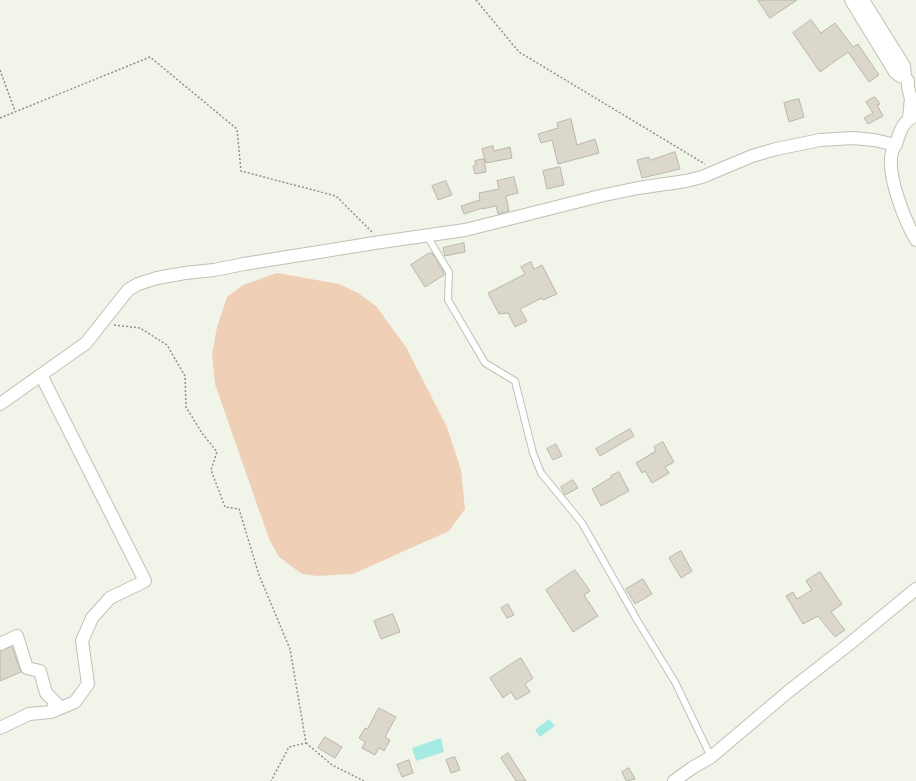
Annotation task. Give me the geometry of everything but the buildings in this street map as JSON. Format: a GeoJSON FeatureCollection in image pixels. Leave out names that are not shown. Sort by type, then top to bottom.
{"type":"FeatureCollection","features":[{"type":"Feature","properties":{"kind":"street"},"geometry":{"type":"LineString","coordinates":[[850,0],[895,72],[900,76],[910,79]]}},
{"type":"Feature","properties":{"kind":"street"},"geometry":{"type":"LineString","coordinates":[[863,0],[910,79],[908,86],[913,117],[902,126],[892,153],[892,169],[894,186],[902,212],[916,240]]}},
{"type":"Feature","properties":{"kind":"street"},"geometry":{"type":"LineString","coordinates":[[0,404],[86,343],[128,290],[138,284],[157,278],[465,230],[630,190],[686,181],[716,171],[752,156],[776,149],[820,140],[853,138],[874,140],[896,145]]}},
{"type":"Feature","properties":{"kind":"street"},"geometry":{"type":"LineString","coordinates":[[0,728],[29,714],[51,712],[75,702],[88,684],[82,641],[92,618],[110,598],[145,580],[40,375]]}},
{"type":"Feature","properties":{"kind":"street"},"geometry":{"type":"LineString","coordinates":[[674,781],[711,757],[789,691],[916,590]]}},
{"type":"Feature","properties":{"kind":"street"},"geometry":{"type":"LineString","coordinates":[[0,644],[17,636],[27,668],[40,671],[46,693],[56,703],[51,712]]}},
{"type":"Feature","properties":{"kind":"lane"},"geometry":{"type":"LineString","coordinates":[[428,236],[449,272],[448,300],[485,362],[514,381],[532,453],[541,473],[582,523],[637,620],[675,682],[711,757]]}},
{"type":"Feature","properties":{"kind":"path"},"geometry":{"type":"LineString","coordinates":[[476,0],[519,52],[716,171]]}},
{"type":"Feature","properties":{"kind":"path"},"geometry":{"type":"LineString","coordinates":[[0,118],[150,57],[238,129],[241,171],[336,196],[381,242]]}},
{"type":"Feature","properties":{"kind":"path"},"geometry":{"type":"LineString","coordinates":[[0,70],[15,112]]}},
{"type":"Feature","properties":{"kind":"path"},"geometry":{"type":"LineString","coordinates":[[100,324],[140,328],[167,345],[184,376],[186,408],[202,433],[217,452],[211,470],[226,507],[239,509],[259,575],[290,649],[306,743],[332,765],[364,781]]}},
{"type":"Feature","properties":{"kind":"path"},"geometry":{"type":"LineString","coordinates":[[272,781],[289,747],[306,743]]}},
{"type":"Feature","properties":{"kind":"shaded area"},"geometry":{"type":"Polygon","coordinates":[[[277,273],[339,284],[358,293],[376,306],[406,347],[447,427],[461,470],[465,509],[449,531],[353,574],[317,576],[302,574],[279,557],[269,539],[215,384],[212,354],[217,327],[227,297],[243,285],[277,273]]]}},
{"type":"Feature","properties":{"kind":"water"},"geometry":{"type":"Polygon","coordinates":[[[549,719],[555,726],[540,737],[535,730],[549,719]]]}},
{"type":"Feature","properties":{"kind":"water"},"geometry":{"type":"Polygon","coordinates":[[[441,738],[444,752],[416,761],[412,748],[441,738]]]}}]}
